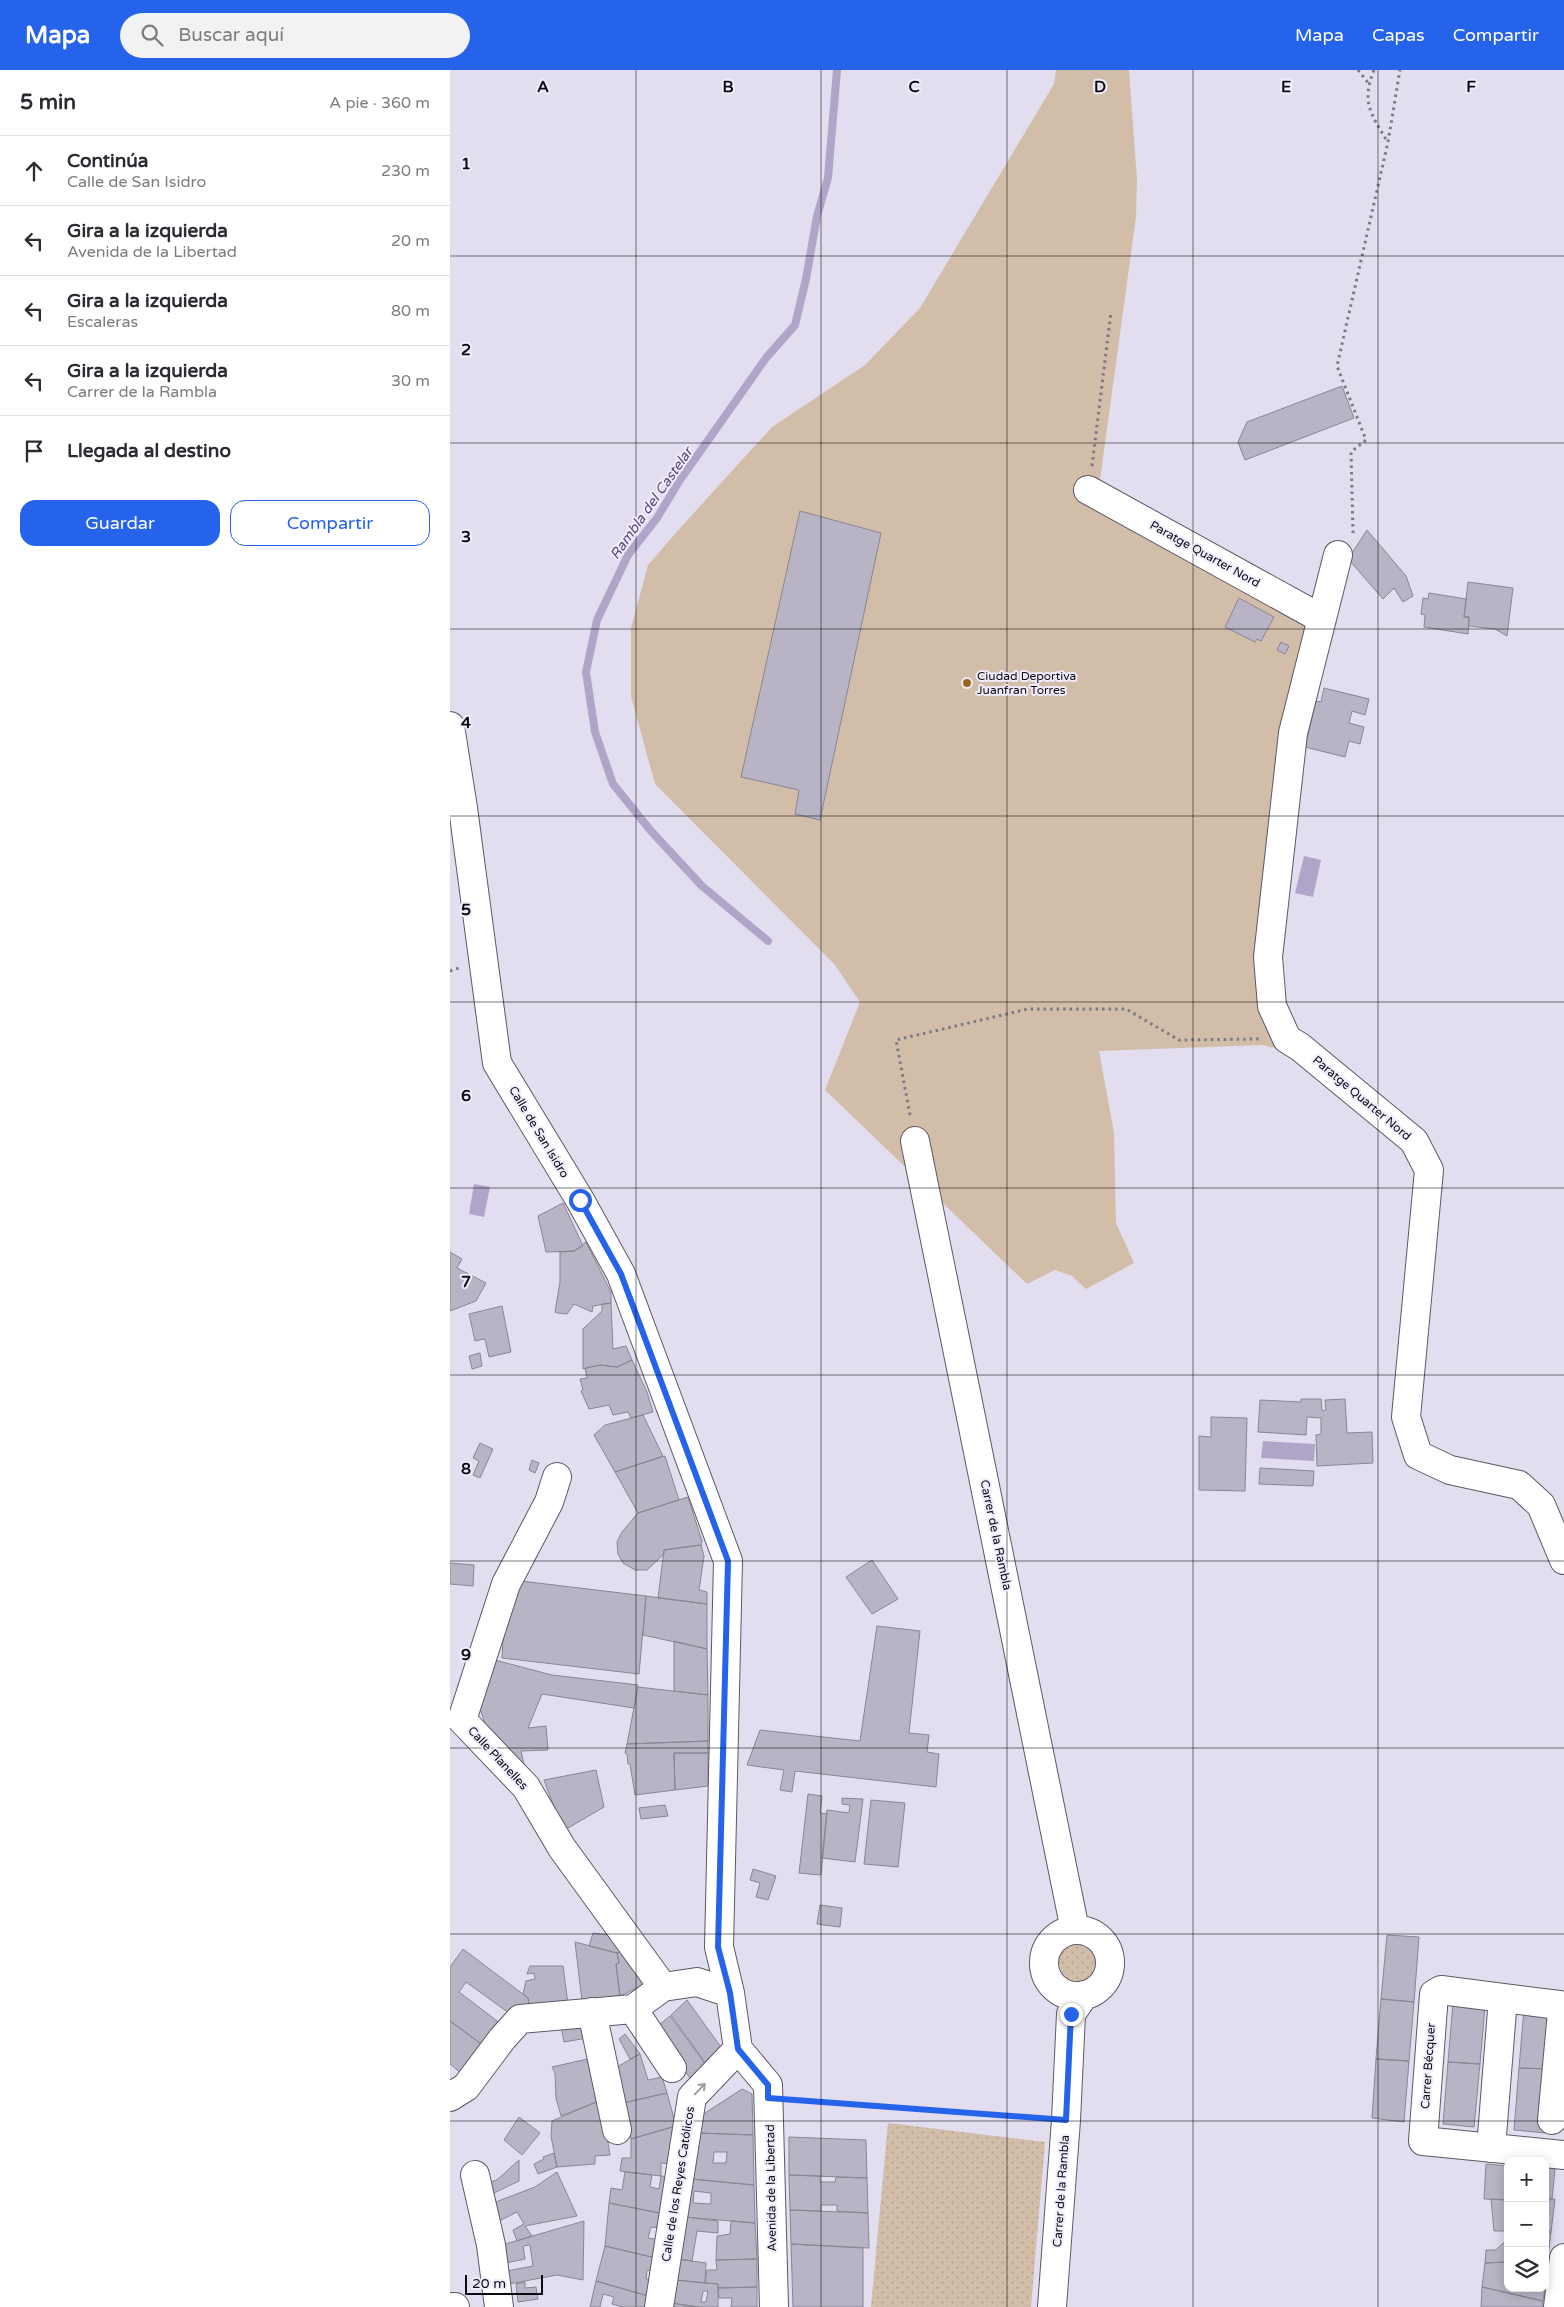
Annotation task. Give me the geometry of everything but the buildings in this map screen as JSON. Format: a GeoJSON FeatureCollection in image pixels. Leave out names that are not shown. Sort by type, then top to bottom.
{"type":"FeatureCollection","features":[{"type":"Feature","properties":{"kind":"street","name":"Paratge Quarter Nord"},"geometry":{"type":"LineString","coordinates":[[1088,490],[1322,619]]}},
{"type":"Feature","properties":{"kind":"street"},"geometry":{"type":"LineString","coordinates":[[1287,1039],[1272,1006],[1268,957],[1293,733],[1338,555]]}},
{"type":"Feature","properties":{"kind":"street","name":"Calle de San Isidro"},"geometry":{"type":"LineString","coordinates":[[450,726],[497,1063],[580,1200],[621,1274],[728,1561],[718,1947],[730,1993],[738,2049]]}},
{"type":"Feature","properties":{"kind":"street","name":"Paratge Quarter Nord"},"geometry":{"type":"LineString","coordinates":[[1287,1039],[1300,1046],[1414,1141],[1429,1170],[1406,1417],[1418,1455],[1450,1470],[1519,1485],[1541,1504],[1564,1560]]}},
{"type":"Feature","properties":{"kind":"street","name":"Carrer de la Rambla"},"geometry":{"type":"LineString","coordinates":[[915,1140],[1075,1930]]}},
{"type":"Feature","properties":{"kind":"street","name":"Calle Planelles"},"geometry":{"type":"LineString","coordinates":[[557,1477],[549,1502],[506,1584],[462,1720],[526,1787],[562,1848],[663,1987]]}},
{"type":"Feature","properties":{"kind":"street"},"geometry":{"type":"LineString","coordinates":[[1075,1930],[1090,1933],[1103,1942],[1110,1962],[1109,1973],[1104,1982],[1078,2005],[1066,1994],[1056,1989],[1044,1970],[1044,1959],[1054,1939],[1064,1933],[1075,1930]]}},
{"type":"Feature","properties":{"kind":"street"},"geometry":{"type":"LineString","coordinates":[[450,2096],[466,2086],[520,2019],[632,2009],[663,1987],[698,1982],[730,1993]]}},
{"type":"Feature","properties":{"kind":"street","name":"Carrer Bécquer"},"geometry":{"type":"LineString","coordinates":[[1552,2120],[1561,2008],[1555,2004],[1441,1990],[1434,1994],[1432,1998],[1422,2141],[1564,2155]]}},
{"type":"Feature","properties":{"kind":"street"},"geometry":{"type":"LineString","coordinates":[[1491,2148],[1503,1998]]}},
{"type":"Feature","properties":{"kind":"street","name":"Carrer de la Rambla"},"geometry":{"type":"LineString","coordinates":[[1052,2307],[1066,2120],[1078,2005]]}},
{"type":"Feature","properties":{"kind":"street"},"geometry":{"type":"LineString","coordinates":[[632,2009],[672,2068]]}},
{"type":"Feature","properties":{"kind":"street"},"geometry":{"type":"LineString","coordinates":[[592,2012],[617,2130]]}},
{"type":"Feature","properties":{"kind":"street","name":"Avenida de la Libertad"},"geometry":{"type":"LineString","coordinates":[[738,2049],[768,2085],[774,2307]]}},
{"type":"Feature","properties":{"kind":"street","name":"Calle de los Reyes Católicos"},"geometry":{"type":"LineString","coordinates":[[659,2307],[692,2097],[738,2049]]}},
{"type":"Feature","properties":{"kind":"street"},"geometry":{"type":"LineString","coordinates":[[475,2175],[491,2245],[499,2307]]}},
{"type":"Feature","properties":{"kind":"street"},"geometry":{"type":"LineString","coordinates":[[1561,2297],[1564,2258]]}},
{"type":"Feature","properties":{"kind":"path"},"geometry":{"type":"LineString","coordinates":[[1358,70],[1368,84]]}},
{"type":"Feature","properties":{"kind":"path"},"geometry":{"type":"LineString","coordinates":[[1374,70],[1368,84],[1370,113],[1388,142]]}},
{"type":"Feature","properties":{"kind":"path"},"geometry":{"type":"LineString","coordinates":[[1338,555],[1354,532],[1351,452],[1366,440],[1338,366],[1388,142],[1400,70]]}},
{"type":"Feature","properties":{"kind":"path"},"geometry":{"type":"LineString","coordinates":[[1088,490],[1111,312]]}},
{"type":"Feature","properties":{"kind":"path"},"geometry":{"type":"LineString","coordinates":[[915,1140],[896,1040],[1028,1009],[1126,1009],[1179,1040],[1287,1039]]}},
{"type":"Feature","properties":{"kind":"path"},"geometry":{"type":"LineString","coordinates":[[768,2098],[1066,2120]]}},
{"type":"Feature","properties":{"kind":"shaded area","name":"Ciudad Deportiva Juanfran Torres"},"geometry":{"type":"Polygon","coordinates":[[[1056,70],[1129,70],[1137,180],[1136,217],[1097,502],[1308,623],[1284,710],[1289,719],[1264,985],[1297,1054],[1263,1045],[1099,1051],[1114,1133],[1116,1223],[1134,1263],[1086,1289],[1072,1276],[1055,1270],[1027,1284],[825,1090],[860,1002],[835,965],[655,784],[631,696],[631,628],[648,565],[772,427],[865,365],[920,308],[1054,84],[1056,70]]]}},
{"type":"Feature","properties":{"kind":"shaded area"},"geometry":{"type":"Polygon","coordinates":[[[1304,856],[1321,860],[1313,897],[1295,893],[1304,856]]]}},
{"type":"Feature","properties":{"kind":"shaded area"},"geometry":{"type":"Polygon","coordinates":[[[474,1184],[490,1187],[484,1217],[469,1214],[474,1184]]]}},
{"type":"Feature","properties":{"kind":"shaded area"},"geometry":{"type":"Polygon","coordinates":[[[1263,1441],[1315,1444],[1314,1461],[1261,1458],[1263,1441]]]}},
{"type":"Feature","properties":{"kind":"shaded area"},"geometry":{"type":"Polygon","coordinates":[[[1078,1943],[1091,1949],[1097,1962],[1091,1975],[1078,1981],[1065,1975],[1059,1962],[1065,1949],[1078,1943]]]}},
{"type":"Feature","properties":{"kind":"shaded area"},"geometry":{"type":"Polygon","coordinates":[[[888,2123],[1045,2142],[1031,2307],[871,2307],[888,2123]]]}},
{"type":"Feature","properties":{"kind":"waterway","name":"Rambla del Castelar"},"geometry":{"type":"LineString","coordinates":[[768,941],[702,886],[651,831],[613,784],[595,732],[586,672],[597,620],[628,555],[657,518],[680,480],[766,358],[795,325],[806,279],[817,216],[828,178],[837,70]]}},
{"type":"Feature","properties":{"kind":"place","name":"Ciudad Deportiva Juanfran Torres"},"geometry":{"type":"Point","coordinates":[967,683]}},
{"type":"Feature","properties":{"kind":"route"},"geometry":{"type":"LineString","coordinates":[[580,1200],[621,1274],[728,1561],[718,1947],[730,1993],[738,2049],[768,2085],[768,2098],[1066,2120],[1071,2014]]}}]}
